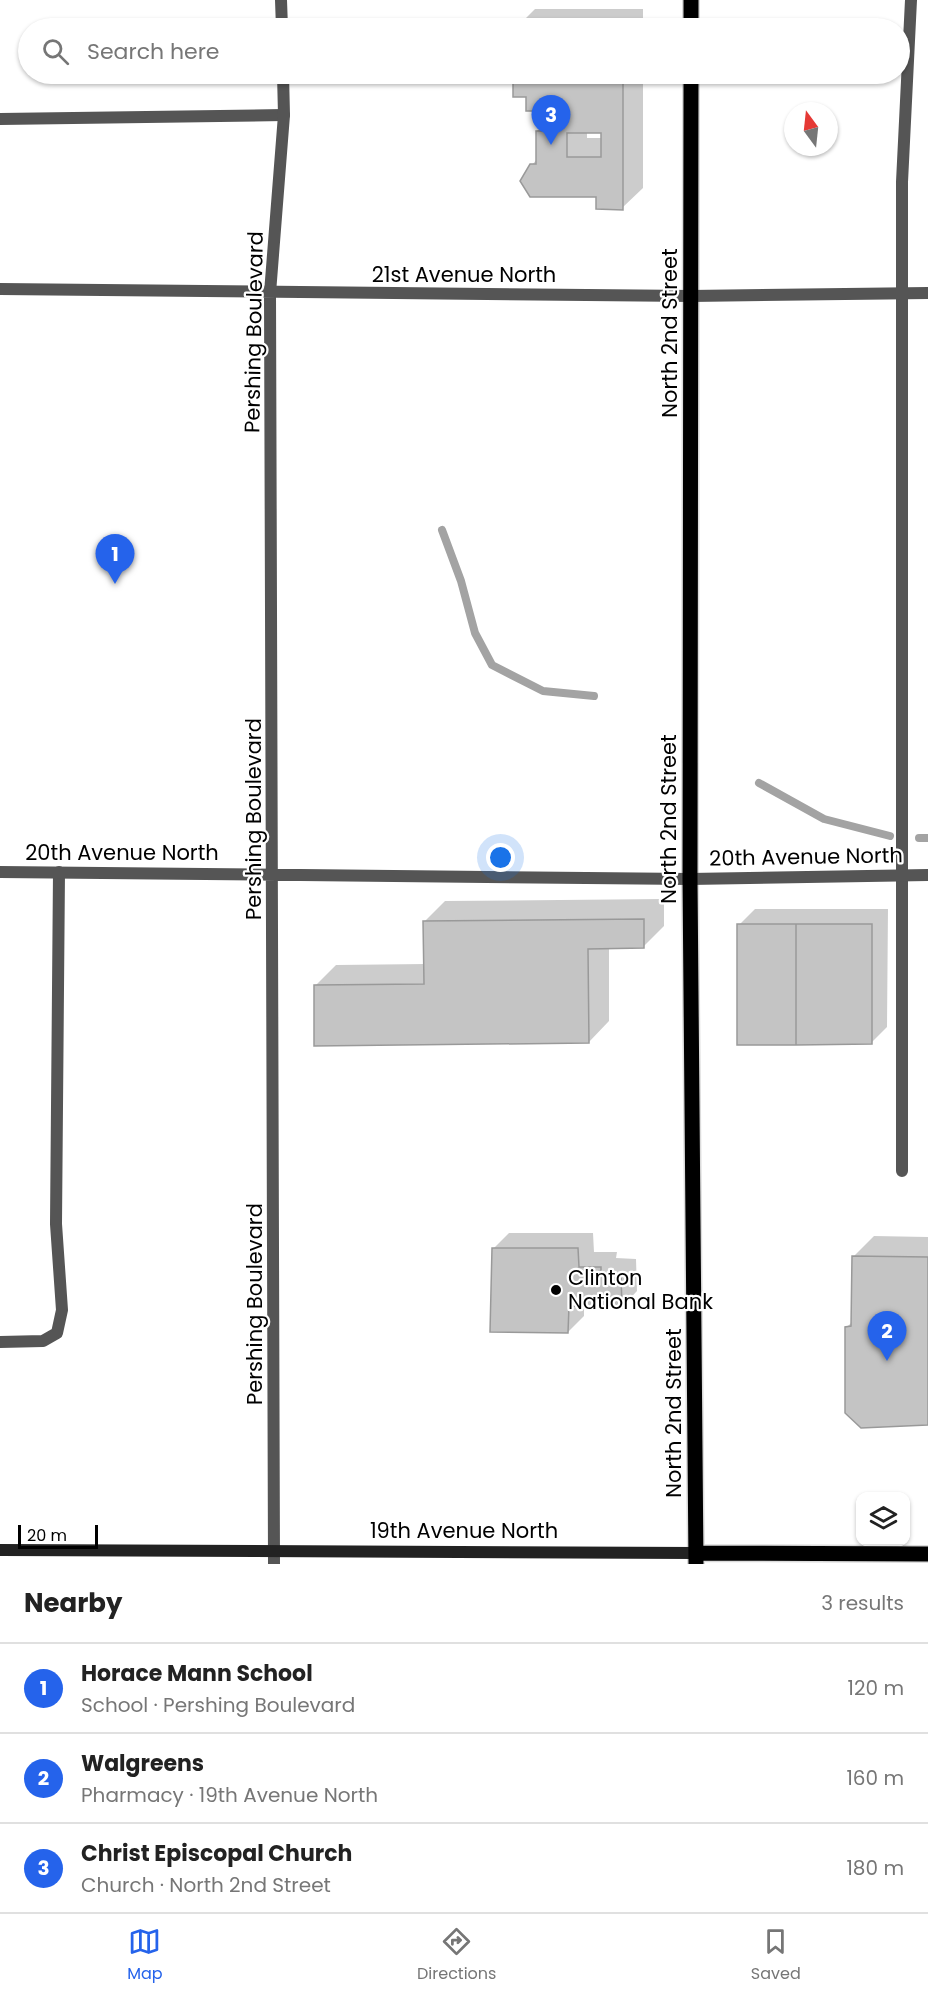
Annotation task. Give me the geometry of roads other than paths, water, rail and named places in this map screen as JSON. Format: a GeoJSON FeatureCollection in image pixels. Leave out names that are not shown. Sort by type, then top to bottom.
{"type":"FeatureCollection","features":[{"type":"Feature","properties":{"kind":"main road"},"geometry":{"type":"LineString","coordinates":[[691,0],[691,18]]}},
{"type":"Feature","properties":{"kind":"main road","name":"North 2nd Street"},"geometry":{"type":"LineString","coordinates":[[691,84],[690,879],[696,1559]]}},
{"type":"Feature","properties":{"kind":"main road","name":"19th Avenue North"},"geometry":{"type":"LineString","coordinates":[[0,1550],[274,1558],[696,1559],[928,1554]]}},
{"type":"Feature","properties":{"kind":"street"},"geometry":{"type":"LineString","coordinates":[[281,0],[282,18]]}},
{"type":"Feature","properties":{"kind":"street"},"geometry":{"type":"LineString","coordinates":[[910,20],[911,0]]}},
{"type":"Feature","properties":{"kind":"street","name":"Pershing Boulevard"},"geometry":{"type":"LineString","coordinates":[[274,1558],[274,873],[270,293],[284,116],[283,84]]}},
{"type":"Feature","properties":{"kind":"street"},"geometry":{"type":"LineString","coordinates":[[902,1171],[904,875],[902,182],[907,84]]}},
{"type":"Feature","properties":{"kind":"street"},"geometry":{"type":"LineString","coordinates":[[0,119],[284,116]]}},
{"type":"Feature","properties":{"kind":"street","name":"21st Avenue North"},"geometry":{"type":"LineString","coordinates":[[0,289],[691,296],[928,294]]}},
{"type":"Feature","properties":{"kind":"street","name":"20th Avenue North"},"geometry":{"type":"LineString","coordinates":[[0,872],[690,879],[928,875]]}},
{"type":"Feature","properties":{"kind":"street"},"geometry":{"type":"LineString","coordinates":[[0,1342],[43,1341],[57,1333],[62,1310],[56,1224],[59,872]]}},
{"type":"Feature","properties":{"kind":"waterway"},"geometry":{"type":"LineString","coordinates":[[442,530],[461,581],[475,633],[492,665],[543,691],[594,696]]}},
{"type":"Feature","properties":{"kind":"waterway"},"geometry":{"type":"LineString","coordinates":[[759,783],[824,819],[890,836]]}},
{"type":"Feature","properties":{"kind":"waterway"},"geometry":{"type":"LineString","coordinates":[[919,838],[928,838]]}},
{"type":"Feature","properties":{"kind":"place","name":"Christ Episcopal Church"},"geometry":{"type":"Point","coordinates":[551,145]}},
{"type":"Feature","properties":{"kind":"place","name":"Horace Mann School"},"geometry":{"type":"Point","coordinates":[115,584]}},
{"type":"Feature","properties":{"kind":"place","name":"Clinton National Bank"},"geometry":{"type":"Point","coordinates":[556,1290]}},
{"type":"Feature","properties":{"kind":"place","name":"Walgreens"},"geometry":{"type":"Point","coordinates":[887,1361]}}]}
